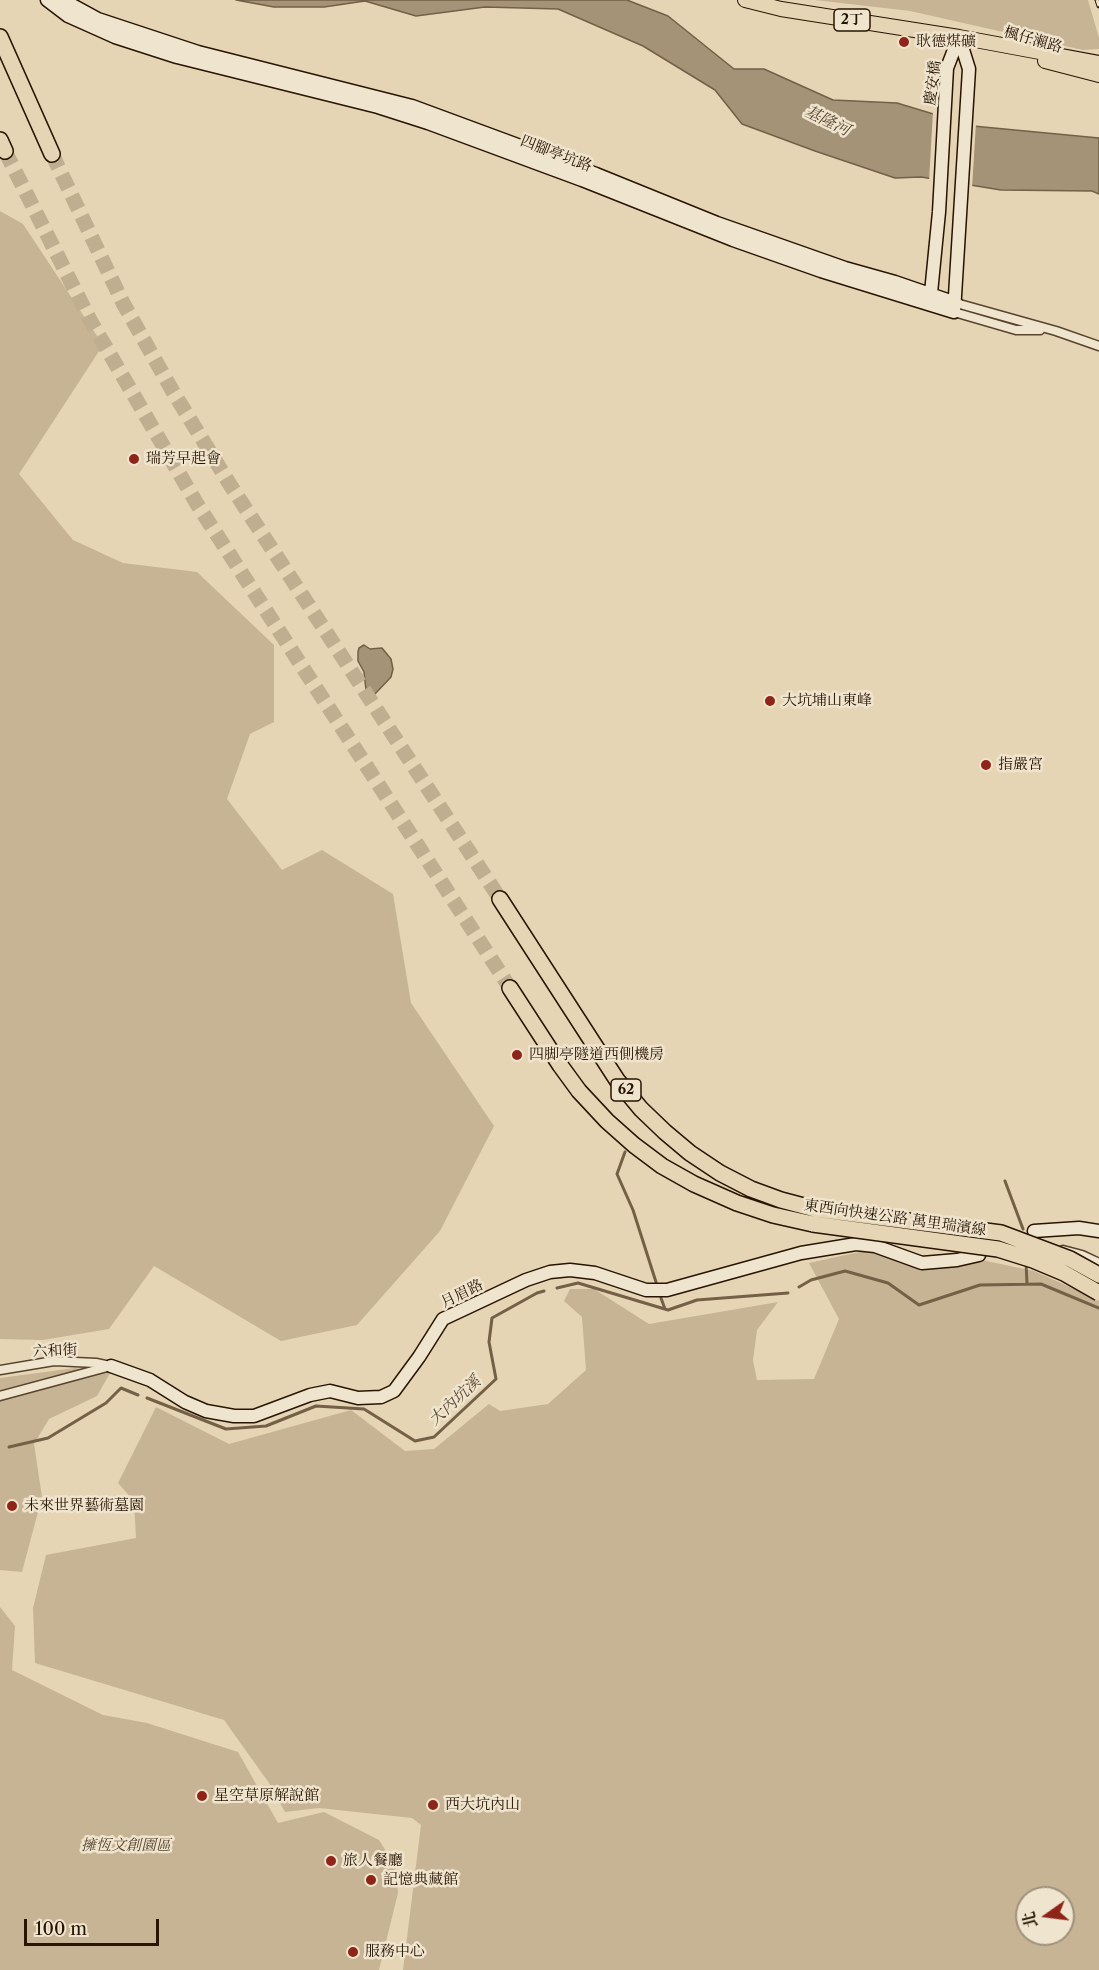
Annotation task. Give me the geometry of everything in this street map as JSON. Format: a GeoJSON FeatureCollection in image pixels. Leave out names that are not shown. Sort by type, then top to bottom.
{"type":"FeatureCollection","features":[{"type":"Feature","properties":{"kind":"highway"},"geometry":{"type":"LineString","coordinates":[[0,37],[52,154]]}},
{"type":"Feature","properties":{"kind":"highway","name":"東西向快速公路 萬里瑞濱線"},"geometry":{"type":"LineString","coordinates":[[500,899],[617,1080],[641,1109],[665,1132],[690,1153],[720,1173],[814,1216],[998,1249],[1064,1273],[1099,1293]]}},
{"type":"Feature","properties":{"kind":"highway","name":"東西向快速公路 萬里瑞濱線"},"geometry":{"type":"LineString","coordinates":[[510,988],[560,1065],[579,1091],[607,1121],[662,1166],[694,1184],[736,1203],[773,1215],[814,1216],[1001,1233],[1070,1259],[1099,1275]]}},
{"type":"Feature","properties":{"kind":"main road","name":"楓仔瀨路"},"geometry":{"type":"LineString","coordinates":[[745,0],[782,9],[959,36],[1099,63]]}},
{"type":"Feature","properties":{"kind":"main road","name":"楓仔瀨路"},"geometry":{"type":"LineString","coordinates":[[959,36],[1099,75]]}},
{"type":"Feature","properties":{"kind":"street","name":"四腳亭坑路"},"geometry":{"type":"LineString","coordinates":[[47,0],[68,16],[115,37],[187,60],[378,107],[428,123],[572,176],[733,240],[821,271],[955,308],[1056,331],[1099,346]]}},
{"type":"Feature","properties":{"kind":"street","name":"四腳亭坑路"},"geometry":{"type":"LineString","coordinates":[[63,0],[98,19],[198,52],[412,106],[596,174],[717,223],[930,300]]}},
{"type":"Feature","properties":{"kind":"street","name":"慶安橋"},"geometry":{"type":"LineString","coordinates":[[930,300],[939,212],[947,68],[959,36]]}},
{"type":"Feature","properties":{"kind":"street","name":"慶安橋"},"geometry":{"type":"LineString","coordinates":[[955,308],[969,69],[959,36]]}},
{"type":"Feature","properties":{"kind":"street"},"geometry":{"type":"LineString","coordinates":[[1029,1234],[1079,1228],[1099,1231]]}},
{"type":"Feature","properties":{"kind":"street"},"geometry":{"type":"LineString","coordinates":[[1029,1234],[1099,1263]]}},
{"type":"Feature","properties":{"kind":"street","name":"月眉路"},"geometry":{"type":"LineString","coordinates":[[111,1366],[150,1380],[185,1402],[206,1411],[234,1416],[254,1416],[310,1395],[330,1391],[358,1398],[381,1397],[394,1391],[419,1357],[442,1319],[526,1280],[550,1272],[570,1270],[595,1274],[646,1290],[667,1290],[801,1253],[856,1244],[875,1246],[922,1263],[957,1260],[979,1255]]}},
{"type":"Feature","properties":{"kind":"street","name":"六和街"},"geometry":{"type":"LineString","coordinates":[[0,1370],[54,1361],[111,1366]]}},
{"type":"Feature","properties":{"kind":"street"},"geometry":{"type":"LineString","coordinates":[[0,1396],[111,1366]]}},
{"type":"Feature","properties":{"kind":"green space"},"geometry":{"type":"Polygon","coordinates":[[[815,0],[1088,0],[1099,38],[1099,49],[1083,50],[910,11],[815,0]]]}},
{"type":"Feature","properties":{"kind":"green space"},"geometry":{"type":"Polygon","coordinates":[[[0,211],[23,224],[103,345],[19,474],[73,540],[123,563],[197,572],[274,645],[274,722],[250,734],[227,799],[282,870],[322,850],[393,894],[411,1003],[494,1126],[440,1231],[357,1325],[281,1341],[154,1266],[109,1329],[43,1340],[0,1339],[0,211]]]}},
{"type":"Feature","properties":{"kind":"green space"},"geometry":{"type":"Polygon","coordinates":[[[873,1249],[921,1267],[977,1259],[1034,1271],[1099,1300],[1099,1970],[403,1970],[421,1825],[412,1818],[319,1808],[285,1812],[269,1783],[224,1720],[35,1663],[33,1608],[46,1555],[136,1538],[134,1501],[118,1483],[156,1407],[229,1444],[351,1410],[405,1451],[434,1449],[489,1404],[500,1411],[548,1404],[586,1370],[582,1317],[564,1301],[570,1289],[594,1289],[649,1324],[778,1302],[757,1330],[753,1360],[757,1380],[814,1379],[839,1319],[809,1263],[873,1249]]]}},
{"type":"Feature","properties":{"kind":"green space"},"geometry":{"type":"Polygon","coordinates":[[[75,1368],[110,1373],[97,1396],[49,1419],[34,1444],[42,1497],[22,1572],[0,1570],[0,1378],[75,1368]]]}},
{"type":"Feature","properties":{"kind":"green space","name":"擁恆文創園區"},"geometry":{"type":"Polygon","coordinates":[[[0,1607],[15,1626],[12,1670],[103,1715],[147,1723],[238,1752],[278,1823],[324,1812],[379,1840],[396,1867],[398,1893],[379,1970],[0,1970],[0,1607]]]}},
{"type":"Feature","properties":{"kind":"water","name":"基隆河"},"geometry":{"type":"Polygon","coordinates":[[[236,0],[627,0],[668,16],[734,69],[764,69],[833,100],[897,103],[973,126],[1099,138],[1099,194],[1092,191],[1001,190],[921,177],[895,178],[815,151],[742,124],[715,90],[643,46],[558,9],[485,7],[416,16],[365,1],[324,7],[274,7],[236,0]]]}},
{"type":"Feature","properties":{"kind":"water"},"geometry":{"type":"Polygon","coordinates":[[[364,645],[370,649],[382,648],[391,659],[393,669],[391,677],[374,695],[369,695],[366,690],[364,672],[358,661],[359,648],[364,645]]]}},
{"type":"Feature","properties":{"kind":"pier"},"geometry":{"type":"Polygon","coordinates":[[[933,111],[976,123],[972,188],[929,181],[933,111]]]}},
{"type":"Feature","properties":{"kind":"waterway"},"geometry":{"type":"LineString","coordinates":[[625,1152],[617,1174],[633,1210],[656,1282]]}},
{"type":"Feature","properties":{"kind":"waterway"},"geometry":{"type":"LineString","coordinates":[[1005,1181],[1023,1229]]}},
{"type":"Feature","properties":{"kind":"waterway"},"geometry":{"type":"LineString","coordinates":[[1026,1262],[1027,1284]]}},
{"type":"Feature","properties":{"kind":"waterway","name":"大內坑溪"},"geometry":{"type":"LineString","coordinates":[[799,1287],[811,1280],[845,1271],[888,1283],[919,1305],[980,1285],[1041,1284],[1099,1308]]}},
{"type":"Feature","properties":{"kind":"waterway","name":"大內坑溪"},"geometry":{"type":"LineString","coordinates":[[557,1288],[578,1283],[668,1310],[697,1300],[788,1293]]}},
{"type":"Feature","properties":{"kind":"waterway","name":"大內坑溪"},"geometry":{"type":"LineString","coordinates":[[147,1398],[226,1429],[266,1426],[316,1406],[364,1409],[415,1441],[434,1437],[496,1379],[489,1342],[492,1318],[544,1291]]}},
{"type":"Feature","properties":{"kind":"waterway"},"geometry":{"type":"LineString","coordinates":[[661,1298],[665,1309]]}},
{"type":"Feature","properties":{"kind":"waterway","name":"大內坑溪"},"geometry":{"type":"LineString","coordinates":[[9,1447],[48,1438],[106,1403],[121,1388],[138,1395]]}},
{"type":"Feature","properties":{"kind":"tunnel"},"geometry":{"type":"LineString","coordinates":[[5,151],[90,320],[197,504],[510,988]]}},
{"type":"Feature","properties":{"kind":"tunnel"},"geometry":{"type":"LineString","coordinates":[[52,154],[123,303],[172,390],[229,483],[500,899]]}},
{"type":"Feature","properties":{"kind":"railway"},"geometry":{"type":"LineString","coordinates":[[1097,0],[1099,6]]}},
{"type":"Feature","properties":{"kind":"place","name":"耿德煤礦"},"geometry":{"type":"Point","coordinates":[904,42]}},
{"type":"Feature","properties":{"kind":"place","name":"瑞芳早起會"},"geometry":{"type":"Point","coordinates":[134,459]}},
{"type":"Feature","properties":{"kind":"place","name":"大坑埔山東峰"},"geometry":{"type":"Point","coordinates":[770,701]}},
{"type":"Feature","properties":{"kind":"place","name":"指嚴宮"},"geometry":{"type":"Point","coordinates":[986,765]}},
{"type":"Feature","properties":{"kind":"place","name":"四脚亭隧道西側機房"},"geometry":{"type":"Point","coordinates":[517,1055]}},
{"type":"Feature","properties":{"kind":"place","name":"未來世界藝術墓園"},"geometry":{"type":"Point","coordinates":[12,1506]}},
{"type":"Feature","properties":{"kind":"place","name":"星空草原解說館"},"geometry":{"type":"Point","coordinates":[202,1796]}},
{"type":"Feature","properties":{"kind":"place","name":"西大坑內山"},"geometry":{"type":"Point","coordinates":[433,1805]}},
{"type":"Feature","properties":{"kind":"place","name":"旅人餐廳"},"geometry":{"type":"Point","coordinates":[331,1861]}},
{"type":"Feature","properties":{"kind":"place","name":"記憶典藏館"},"geometry":{"type":"Point","coordinates":[371,1880]}},
{"type":"Feature","properties":{"kind":"place","name":"服務中心"},"geometry":{"type":"Point","coordinates":[353,1952]}}]}
